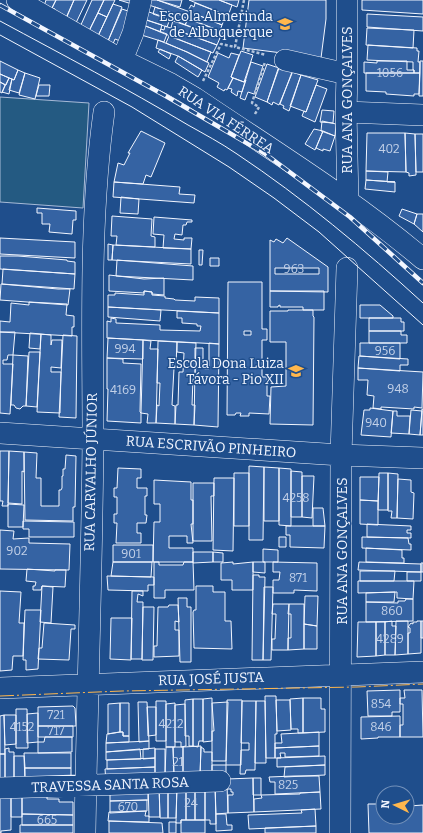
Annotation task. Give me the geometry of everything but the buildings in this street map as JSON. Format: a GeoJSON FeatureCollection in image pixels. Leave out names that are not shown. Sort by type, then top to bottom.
{"type":"FeatureCollection","features":[{"type":"Feature","properties":{"kind":"street","name":"RUA VIA FÉRREA"},"geometry":{"type":"LineString","coordinates":[[17,0],[122,60],[171,84],[195,98],[348,201],[423,259]]}},
{"type":"Feature","properties":{"kind":"street"},"geometry":{"type":"LineString","coordinates":[[122,60],[133,33],[141,0]]}},
{"type":"Feature","properties":{"kind":"street","name":"RUA ANA GONÇALVES"},"geometry":{"type":"LineString","coordinates":[[347,0],[346,112],[348,201]]}},
{"type":"Feature","properties":{"kind":"street"},"geometry":{"type":"LineString","coordinates":[[285,60],[347,74]]}},
{"type":"Feature","properties":{"kind":"street","name":"RUA CARVALHO JÚNIOR"},"geometry":{"type":"LineString","coordinates":[[85,833],[93,440],[93,267],[98,156],[104,112]]}},
{"type":"Feature","properties":{"kind":"street"},"geometry":{"type":"LineString","coordinates":[[346,112],[423,115]]}},
{"type":"Feature","properties":{"kind":"street","name":"RUA ANA GONÇALVES"},"geometry":{"type":"LineString","coordinates":[[340,833],[342,674],[341,455],[347,268]]}},
{"type":"Feature","properties":{"kind":"street","name":"RUA ESCRIVÃO PINHEIRO"},"geometry":{"type":"LineString","coordinates":[[0,433],[341,455],[423,458]]}},
{"type":"Feature","properties":{"kind":"street","name":"RUA JOSÉ JUSTA"},"geometry":{"type":"LineString","coordinates":[[0,688],[423,672]]}},
{"type":"Feature","properties":{"kind":"street","name":"TRAVESSA SANTA ROSA"},"geometry":{"type":"LineString","coordinates":[[0,788],[220,781]]}},
{"type":"Feature","properties":{"kind":"path"},"geometry":{"type":"LineString","coordinates":[[235,47],[244,0]]}},
{"type":"Feature","properties":{"kind":"path"},"geometry":{"type":"LineString","coordinates":[[195,98],[221,44],[268,56],[252,103],[259,107],[243,131]]}},
{"type":"Feature","properties":{"kind":"shaded area"},"geometry":{"type":"Polygon","coordinates":[[[0,97],[89,103],[83,208],[0,202],[0,97]]]}},
{"type":"Feature","properties":{"kind":"tram line"},"geometry":{"type":"LineString","coordinates":[[0,21],[118,85],[231,150],[286,188],[333,225],[423,303]]}},
{"type":"Feature","properties":{"kind":"tram line"},"geometry":{"type":"LineString","coordinates":[[0,35],[132,107],[229,167],[274,198],[319,232],[423,325]]}},
{"type":"Feature","properties":{"kind":"railway"},"geometry":{"type":"LineString","coordinates":[[0,5],[164,95],[264,153],[350,217],[423,283]]}},
{"type":"Feature","properties":{"kind":"power"},"geometry":{"type":"LineString","coordinates":[[0,696],[122,691],[357,687],[423,684]]}},
{"type":"Feature","properties":{"kind":"place","name":"Escola Almerinda de Albuquerque"},"geometry":{"type":"Point","coordinates":[285,24]}},
{"type":"Feature","properties":{"kind":"place","name":"Escola Dona Luiza Távora - Pio XII"},"geometry":{"type":"Point","coordinates":[296,371]}}]}
